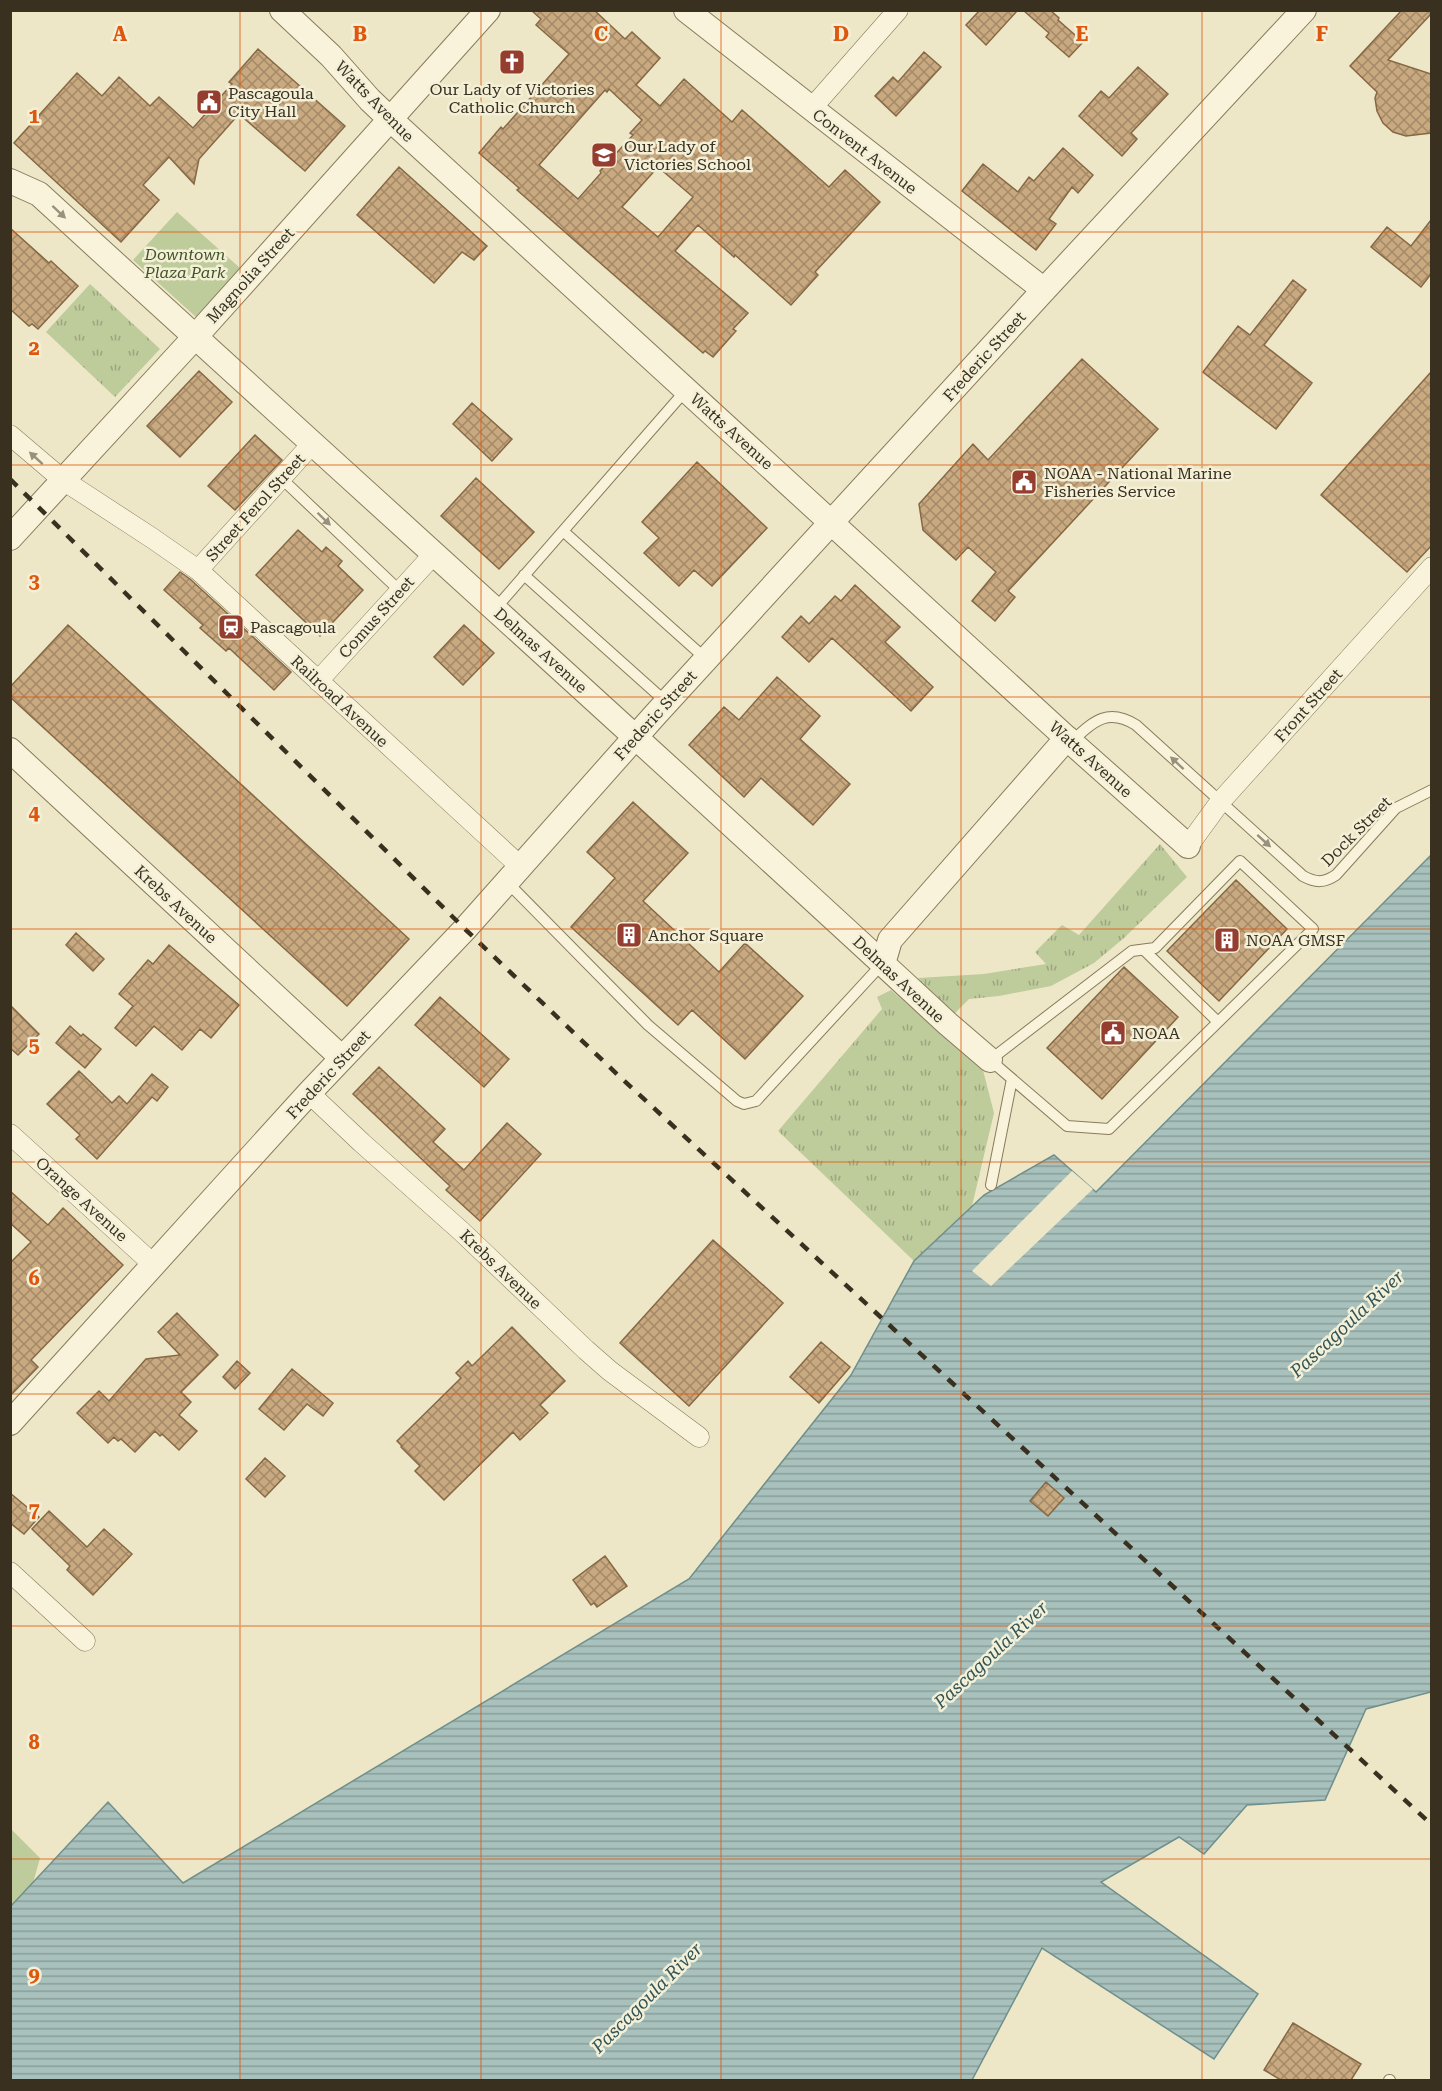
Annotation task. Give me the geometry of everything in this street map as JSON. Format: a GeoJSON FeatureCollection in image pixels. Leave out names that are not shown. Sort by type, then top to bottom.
{"type":"FeatureCollection","features":[{"type":"Feature","properties":{"kind":"street","name":"Watts Avenue"},"geometry":{"type":"LineString","coordinates":[[282,10],[332,56],[370,100],[390,119],[1188,846]]}},
{"type":"Feature","properties":{"kind":"street","name":"Magnolia Street"},"geometry":{"type":"LineString","coordinates":[[10,538],[195,337],[488,10]]}},
{"type":"Feature","properties":{"kind":"street","name":"Convent Avenue"},"geometry":{"type":"LineString","coordinates":[[686,10],[1044,290]]}},
{"type":"Feature","properties":{"kind":"street"},"geometry":{"type":"LineString","coordinates":[[811,109],[898,10]]}},
{"type":"Feature","properties":{"kind":"street","name":"Frederic Street"},"geometry":{"type":"LineString","coordinates":[[10,1423],[309,1093],[465,929],[666,702],[1304,10]]}},
{"type":"Feature","properties":{"kind":"street","name":"Delmas Avenue"},"geometry":{"type":"LineString","coordinates":[[10,181],[39,194],[990,1060]]}},
{"type":"Feature","properties":{"kind":"street","name":"Railroad Avenue"},"geometry":{"type":"LineString","coordinates":[[10,435],[63,480],[198,570],[318,681],[513,874]]}},
{"type":"Feature","properties":{"kind":"street","name":"Street Ferol Street"},"geometry":{"type":"LineString","coordinates":[[198,570],[312,444]]}},
{"type":"Feature","properties":{"kind":"street","name":"Comus Street"},"geometry":{"type":"LineString","coordinates":[[318,681],[434,554]]}},
{"type":"Feature","properties":{"kind":"street","name":"Front Street"},"geometry":{"type":"LineString","coordinates":[[1188,846],[1220,802],[1431,567]]}},
{"type":"Feature","properties":{"kind":"street"},"geometry":{"type":"LineString","coordinates":[[883,963],[890,940],[1069,740]]}},
{"type":"Feature","properties":{"kind":"street","name":"Krebs Avenue"},"geometry":{"type":"LineString","coordinates":[[10,750],[342,1058]]}},
{"type":"Feature","properties":{"kind":"street","name":"Krebs Avenue"},"geometry":{"type":"LineString","coordinates":[[309,1093],[461,1231],[586,1350],[610,1371],[699,1437]]}},
{"type":"Feature","properties":{"kind":"street","name":"Orange Avenue"},"geometry":{"type":"LineString","coordinates":[[10,1134],[153,1264]]}},
{"type":"Feature","properties":{"kind":"street"},"geometry":{"type":"LineString","coordinates":[[10,1572],[85,1641]]}},
{"type":"Feature","properties":{"kind":"lane"},"geometry":{"type":"LineString","coordinates":[[495,609],[687,389]]}},
{"type":"Feature","properties":{"kind":"lane"},"geometry":{"type":"LineString","coordinates":[[281,478],[400,591]]}},
{"type":"Feature","properties":{"kind":"lane"},"geometry":{"type":"LineString","coordinates":[[563,531],[706,659]]}},
{"type":"Feature","properties":{"kind":"lane"},"geometry":{"type":"LineString","coordinates":[[524,575],[666,702]]}},
{"type":"Feature","properties":{"kind":"lane"},"geometry":{"type":"LineString","coordinates":[[1069,740],[1097,719],[1110,716],[1125,718],[1136,725],[1220,802]]}},
{"type":"Feature","properties":{"kind":"lane","name":"Dock Street"},"geometry":{"type":"LineString","coordinates":[[1220,802],[1303,876],[1313,882],[1326,882],[1336,875],[1396,808],[1431,790]]}},
{"type":"Feature","properties":{"kind":"lane"},"geometry":{"type":"LineString","coordinates":[[990,1060],[1132,951],[1155,948],[1240,861],[1312,929],[1218,1022],[1144,950]]}},
{"type":"Feature","properties":{"kind":"lane"},"geometry":{"type":"LineString","coordinates":[[513,874],[648,1025],[737,1101],[744,1104],[756,1101],[883,963]]}},
{"type":"Feature","properties":{"kind":"lane","name":"Delmas Avenue"},"geometry":{"type":"LineString","coordinates":[[990,1060],[1067,1126],[1109,1129],[1218,1022]]}},
{"type":"Feature","properties":{"kind":"lane"},"geometry":{"type":"LineString","coordinates":[[991,1185],[1012,1079]]}},
{"type":"Feature","properties":{"kind":"green space","name":"Downtown Plaza Park"},"geometry":{"type":"Polygon","coordinates":[[[177,212],[240,268],[196,317],[133,260],[177,212]]]}},
{"type":"Feature","properties":{"kind":"green space"},"geometry":{"type":"Polygon","coordinates":[[[90,284],[160,349],[115,397],[46,332],[90,284]]]}},
{"type":"Feature","properties":{"kind":"green space"},"geometry":{"type":"Polygon","coordinates":[[[1160,844],[1187,877],[1124,938],[1094,963],[1051,986],[969,999],[952,1016],[918,978],[984,974],[1046,964],[1035,952],[1062,925],[1079,935],[1160,844]]]}},
{"type":"Feature","properties":{"kind":"green space"},"geometry":{"type":"Polygon","coordinates":[[[891,990],[983,1070],[994,1113],[972,1206],[914,1261],[778,1131],[882,1009],[877,997],[891,990]]]}},
{"type":"Feature","properties":{"kind":"green space"},"geometry":{"type":"Polygon","coordinates":[[[11,1829],[40,1858],[33,1883],[11,1907],[11,1829]]]}},
{"type":"Feature","properties":{"kind":"water","name":"Pascagoula River"},"geometry":{"type":"Polygon","coordinates":[[[1431,855],[1431,1692],[1366,1709],[1325,1800],[1247,1805],[1204,1854],[1179,1837],[1101,1882],[1258,1994],[1214,2059],[1042,1948],[972,2080],[11,2080],[10,1907],[108,1802],[183,1883],[689,1579],[851,1375],[914,1261],[984,1195],[1054,1155],[1096,1192],[1431,855]]]}},
{"type":"Feature","properties":{"kind":"pier"},"geometry":{"type":"Polygon","coordinates":[[[1072,1171],[1093,1189],[991,1286],[972,1271],[1072,1171]]]}},
{"type":"Feature","properties":{"kind":"building"},"geometry":{"type":"Polygon","coordinates":[[[531,10],[594,10],[625,39],[632,32],[660,58],[636,85],[660,106],[684,79],[732,122],[742,110],[829,187],[845,170],[880,202],[815,272],[818,275],[791,305],[698,225],[675,251],[748,313],[733,329],[736,331],[713,357],[705,351],[703,353],[517,190],[519,188],[479,153],[569,54],[536,25],[541,19],[531,10]],[[609,89],[607,92],[605,90],[539,165],[578,199],[633,135],[630,133],[642,120],[609,89]],[[658,167],[622,207],[658,237],[693,197],[658,167]]]}},
{"type":"Feature","properties":{"kind":"building"},"geometry":{"type":"Polygon","coordinates":[[[980,10],[1018,10],[986,45],[966,25],[980,10]]]}},
{"type":"Feature","properties":{"kind":"building"},"geometry":{"type":"Polygon","coordinates":[[[1023,10],[1050,10],[1083,42],[1069,57],[1046,37],[1049,33],[1023,10]]]}},
{"type":"Feature","properties":{"kind":"building"},"geometry":{"type":"Polygon","coordinates":[[[1402,10],[1431,10],[1431,14],[1388,60],[1431,74],[1431,133],[1406,136],[1393,132],[1383,123],[1377,111],[1375,98],[1377,92],[1350,66],[1402,10]]]}},
{"type":"Feature","properties":{"kind":"building"},"geometry":{"type":"Polygon","coordinates":[[[258,49],[345,126],[305,171],[239,114],[199,159],[194,184],[169,157],[143,185],[159,200],[121,242],[14,143],[77,73],[102,96],[119,77],[150,106],[159,97],[193,128],[232,84],[229,82],[258,49]]]}},
{"type":"Feature","properties":{"kind":"building"},"geometry":{"type":"Polygon","coordinates":[[[924,52],[941,67],[896,116],[875,96],[893,77],[898,82],[924,52]]]}},
{"type":"Feature","properties":{"kind":"building"},"geometry":{"type":"Polygon","coordinates":[[[1138,67],[1168,94],[1131,133],[1137,139],[1122,156],[1079,116],[1101,91],[1109,98],[1138,67]]]}},
{"type":"Feature","properties":{"kind":"building"},"geometry":{"type":"Polygon","coordinates":[[[1063,148],[1093,175],[1078,193],[1072,187],[1049,219],[1056,224],[1036,250],[962,191],[983,164],[1018,192],[1029,177],[1034,181],[1063,148]]]}},
{"type":"Feature","properties":{"kind":"building"},"geometry":{"type":"Polygon","coordinates":[[[399,167],[487,246],[474,260],[462,252],[434,283],[357,215],[399,167]]]}},
{"type":"Feature","properties":{"kind":"building"},"geometry":{"type":"Polygon","coordinates":[[[1431,220],[1431,274],[1421,287],[1371,247],[1387,227],[1411,246],[1431,220]]]}},
{"type":"Feature","properties":{"kind":"building"},"geometry":{"type":"Polygon","coordinates":[[[10,228],[78,286],[38,329],[32,324],[29,326],[10,309],[10,228]]]}},
{"type":"Feature","properties":{"kind":"building"},"geometry":{"type":"Polygon","coordinates":[[[1293,280],[1306,290],[1264,345],[1312,383],[1276,429],[1203,372],[1238,326],[1250,335],[1293,280]]]}},
{"type":"Feature","properties":{"kind":"building","name":"NOAA - National Marine Fisheries Service"},"geometry":{"type":"Polygon","coordinates":[[[1082,359],[1158,429],[1008,591],[1015,597],[995,621],[972,601],[996,572],[968,547],[956,560],[923,530],[919,504],[973,444],[988,460],[1082,359]]]}},
{"type":"Feature","properties":{"kind":"building"},"geometry":{"type":"Polygon","coordinates":[[[199,371],[232,402],[180,457],[147,426],[199,371]]]}},
{"type":"Feature","properties":{"kind":"building"},"geometry":{"type":"Polygon","coordinates":[[[1431,372],[1431,546],[1407,572],[1321,495],[1431,372]]]}},
{"type":"Feature","properties":{"kind":"building"},"geometry":{"type":"Polygon","coordinates":[[[472,403],[512,439],[492,461],[453,424],[472,403]]]}},
{"type":"Feature","properties":{"kind":"building"},"geometry":{"type":"Polygon","coordinates":[[[255,435],[282,460],[235,510],[208,486],[255,435]]]}},
{"type":"Feature","properties":{"kind":"building"},"geometry":{"type":"Polygon","coordinates":[[[697,462],[767,528],[712,586],[694,570],[679,586],[644,553],[659,538],[642,522],[697,462]]]}},
{"type":"Feature","properties":{"kind":"building"},"geometry":{"type":"Polygon","coordinates":[[[476,478],[534,532],[499,569],[441,516],[476,478]]]}},
{"type":"Feature","properties":{"kind":"building"},"geometry":{"type":"Polygon","coordinates":[[[298,530],[322,552],[326,547],[342,561],[338,566],[363,590],[320,636],[256,575],[298,530]]]}},
{"type":"Feature","properties":{"kind":"building"},"geometry":{"type":"Polygon","coordinates":[[[180,572],[291,672],[274,690],[229,648],[226,651],[200,628],[203,625],[164,590],[180,572]]]}},
{"type":"Feature","properties":{"kind":"building"},"geometry":{"type":"Polygon","coordinates":[[[855,585],[900,627],[885,642],[933,687],[911,711],[832,638],[809,662],[782,637],[801,616],[809,624],[835,596],[841,601],[855,585]]]}},
{"type":"Feature","properties":{"kind":"building"},"geometry":{"type":"Polygon","coordinates":[[[68,625],[409,939],[347,1006],[10,697],[10,687],[68,625]]]}},
{"type":"Feature","properties":{"kind":"building"},"geometry":{"type":"Polygon","coordinates":[[[464,625],[494,653],[463,685],[434,657],[464,625]]]}},
{"type":"Feature","properties":{"kind":"building"},"geometry":{"type":"Polygon","coordinates":[[[777,677],[820,716],[800,739],[850,784],[813,825],[761,778],[744,797],[689,745],[724,707],[739,720],[777,677]]]}},
{"type":"Feature","properties":{"kind":"building","name":"Anchor Square"},"geometry":{"type":"Polygon","coordinates":[[[633,802],[688,853],[643,901],[719,972],[745,943],[803,996],[745,1059],[692,1010],[678,1025],[571,927],[615,878],[587,852],[633,802]]]}},
{"type":"Feature","properties":{"kind":"building","name":"NOAA GMSF"},"geometry":{"type":"Polygon","coordinates":[[[1236,880],[1287,929],[1219,1001],[1167,951],[1236,880]]]}},
{"type":"Feature","properties":{"kind":"building"},"geometry":{"type":"Polygon","coordinates":[[[76,933],[104,959],[93,971],[66,945],[76,933]]]}},
{"type":"Feature","properties":{"kind":"building"},"geometry":{"type":"Polygon","coordinates":[[[169,945],[239,1005],[211,1038],[200,1029],[182,1050],[154,1026],[136,1046],[115,1028],[133,1006],[119,994],[148,960],[153,964],[169,945]]]}},
{"type":"Feature","properties":{"kind":"building","name":"NOAA"},"geometry":{"type":"Polygon","coordinates":[[[1124,967],[1178,1017],[1102,1099],[1047,1048],[1124,967]]]}},
{"type":"Feature","properties":{"kind":"building"},"geometry":{"type":"Polygon","coordinates":[[[440,997],[509,1059],[484,1087],[415,1025],[440,997]]]}},
{"type":"Feature","properties":{"kind":"building"},"geometry":{"type":"Polygon","coordinates":[[[10,1005],[39,1034],[18,1055],[10,1048],[10,1005]]]}},
{"type":"Feature","properties":{"kind":"building"},"geometry":{"type":"Polygon","coordinates":[[[70,1026],[101,1049],[85,1068],[56,1043],[70,1026]]]}},
{"type":"Feature","properties":{"kind":"building"},"geometry":{"type":"Polygon","coordinates":[[[379,1067],[445,1129],[433,1142],[464,1170],[507,1123],[541,1154],[480,1221],[446,1190],[450,1186],[353,1094],[379,1067]]]}},
{"type":"Feature","properties":{"kind":"building"},"geometry":{"type":"Polygon","coordinates":[[[79,1071],[112,1103],[119,1096],[127,1104],[152,1074],[168,1087],[157,1101],[152,1097],[97,1159],[76,1139],[80,1135],[47,1104],[79,1071]]]}},
{"type":"Feature","properties":{"kind":"building"},"geometry":{"type":"Polygon","coordinates":[[[10,1191],[48,1225],[63,1208],[123,1265],[31,1360],[38,1367],[10,1396],[10,1263],[31,1242],[10,1223],[10,1191]]]}},
{"type":"Feature","properties":{"kind":"building"},"geometry":{"type":"Polygon","coordinates":[[[713,1240],[783,1303],[689,1406],[620,1343],[713,1240]]]}},
{"type":"Feature","properties":{"kind":"building"},"geometry":{"type":"Polygon","coordinates":[[[177,1313],[218,1355],[181,1392],[191,1402],[179,1415],[197,1431],[179,1450],[162,1434],[160,1436],[155,1431],[135,1452],[121,1439],[118,1441],[114,1437],[108,1443],[77,1413],[99,1391],[109,1401],[146,1359],[180,1355],[158,1332],[177,1313]]]}},
{"type":"Feature","properties":{"kind":"building"},"geometry":{"type":"Polygon","coordinates":[[[512,1327],[565,1381],[540,1405],[548,1413],[520,1440],[513,1432],[444,1500],[415,1471],[420,1466],[397,1441],[461,1378],[456,1373],[468,1361],[472,1366],[512,1327]]]}},
{"type":"Feature","properties":{"kind":"building"},"geometry":{"type":"Polygon","coordinates":[[[821,1342],[850,1367],[819,1403],[790,1377],[821,1342]]]}},
{"type":"Feature","properties":{"kind":"building"},"geometry":{"type":"Polygon","coordinates":[[[237,1361],[250,1373],[235,1389],[223,1377],[237,1361]]]}},
{"type":"Feature","properties":{"kind":"building"},"geometry":{"type":"Polygon","coordinates":[[[292,1369],[333,1403],[323,1416],[307,1404],[284,1430],[259,1409],[292,1369]]]}},
{"type":"Feature","properties":{"kind":"building"},"geometry":{"type":"Polygon","coordinates":[[[265,1458],[285,1476],[265,1497],[246,1479],[265,1458]]]}},
{"type":"Feature","properties":{"kind":"building"},"geometry":{"type":"Polygon","coordinates":[[[1046,1482],[1064,1498],[1048,1516],[1030,1501],[1046,1482]]]}},
{"type":"Feature","properties":{"kind":"building"},"geometry":{"type":"Polygon","coordinates":[[[10,1493],[39,1517],[24,1534],[10,1523],[10,1493]]]}},
{"type":"Feature","properties":{"kind":"building"},"geometry":{"type":"Polygon","coordinates":[[[49,1511],[87,1547],[104,1529],[132,1554],[93,1595],[67,1570],[70,1566],[32,1529],[49,1511]]]}},
{"type":"Feature","properties":{"kind":"building"},"geometry":{"type":"Polygon","coordinates":[[[605,1556],[627,1586],[597,1607],[594,1603],[591,1605],[573,1580],[605,1556]]]}},
{"type":"Feature","properties":{"kind":"building"},"geometry":{"type":"Polygon","coordinates":[[[1293,2023],[1361,2064],[1351,2080],[1281,2080],[1264,2070],[1293,2023]]]}},
{"type":"Feature","properties":{"kind":"railway"},"geometry":{"type":"LineString","coordinates":[[10,479],[465,929],[619,1076],[1432,1825]]}},
{"type":"Feature","properties":{"kind":"place","name":"Our Lady of Victories Catholic Church"},"geometry":{"type":"Point","coordinates":[512,62]}},
{"type":"Feature","properties":{"kind":"place","name":"Pascagoula City Hall"},"geometry":{"type":"Point","coordinates":[209,102]}},
{"type":"Feature","properties":{"kind":"place","name":"Our Lady of Victories School"},"geometry":{"type":"Point","coordinates":[604,155]}},
{"type":"Feature","properties":{"kind":"place","name":"NOAA - National Marine Fisheries Service"},"geometry":{"type":"Point","coordinates":[1024,482]}},
{"type":"Feature","properties":{"kind":"place","name":"Pascagoula"},"geometry":{"type":"Point","coordinates":[231,627]}},
{"type":"Feature","properties":{"kind":"place","name":"Anchor Square"},"geometry":{"type":"Point","coordinates":[629,935]}},
{"type":"Feature","properties":{"kind":"place","name":"NOAA GMSF"},"geometry":{"type":"Point","coordinates":[1227,940]}},
{"type":"Feature","properties":{"kind":"place","name":"NOAA"},"geometry":{"type":"Point","coordinates":[1113,1033]}}]}
